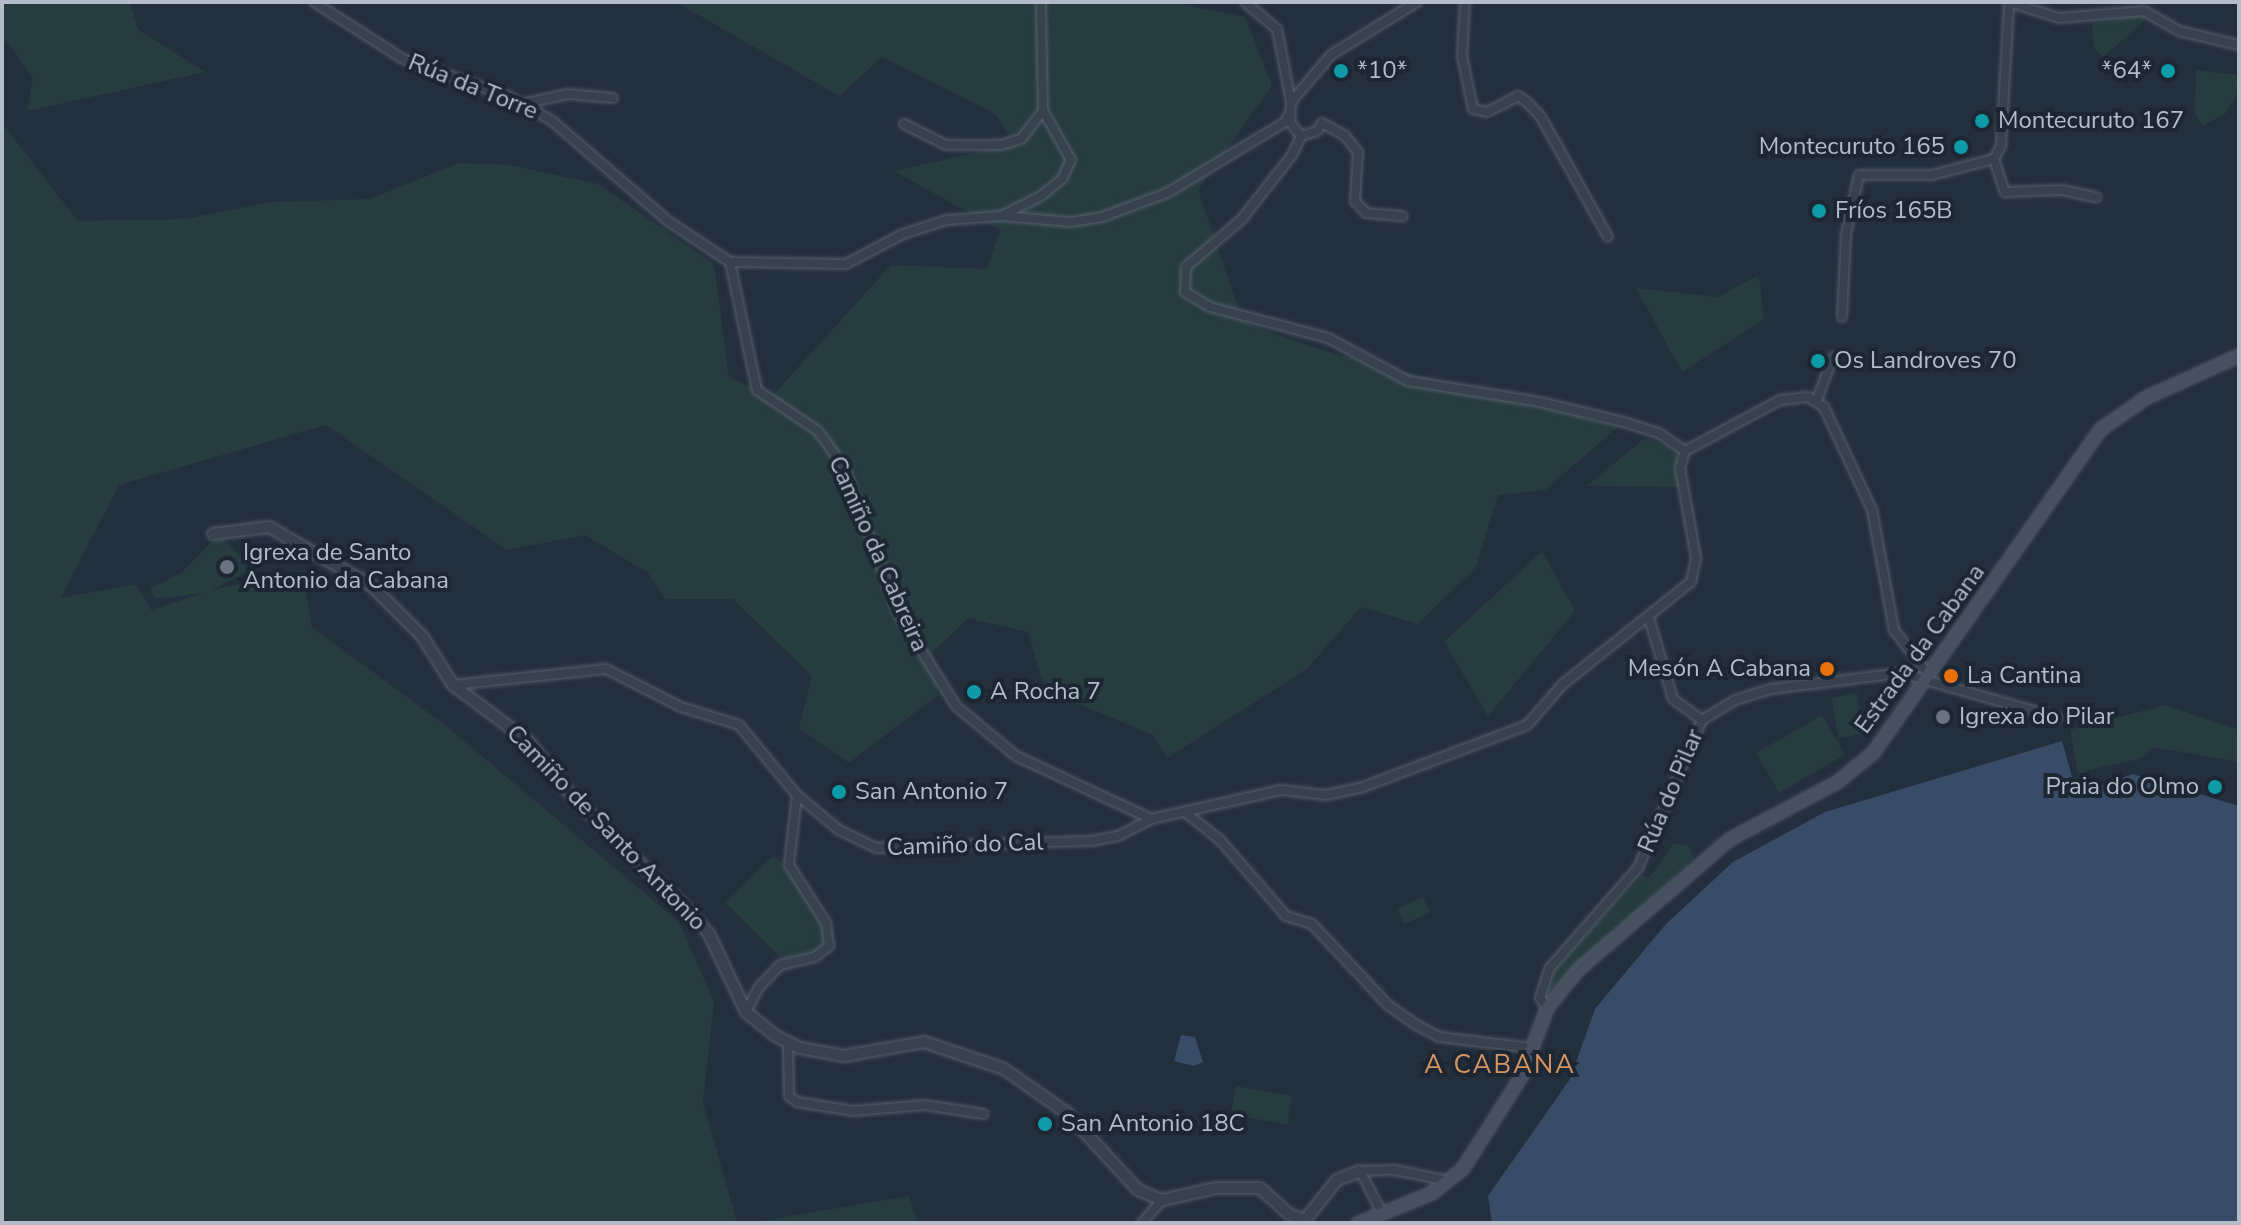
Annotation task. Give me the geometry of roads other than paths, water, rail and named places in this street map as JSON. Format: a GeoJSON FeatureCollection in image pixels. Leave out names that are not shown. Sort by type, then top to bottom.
{"type":"FeatureCollection","features":[{"type":"Feature","properties":{"kind":"main road","name":"Estrada da Cabana"},"geometry":{"type":"LineString","coordinates":[[1449,1181],[1514,1089],[1547,1007],[1578,969],[1692,867],[1758,822],[1858,766],[1925,678],[2100,429],[2146,397],[2239,355]]}},
{"type":"Feature","properties":{"kind":"main road"},"geometry":{"type":"LineString","coordinates":[[1357,1223],[1380,1209],[1417,1200],[1449,1181]]}},
{"type":"Feature","properties":{"kind":"street","name":"Rúa da Torre"},"geometry":{"type":"LineString","coordinates":[[314,2],[403,59],[522,104],[551,120],[668,221],[730,262]]}},
{"type":"Feature","properties":{"kind":"street"},"geometry":{"type":"LineString","coordinates":[[1001,216],[1041,196],[1069,170],[1069,150],[1043,111],[1041,2]]}},
{"type":"Feature","properties":{"kind":"street"},"geometry":{"type":"LineString","coordinates":[[730,262],[846,264],[917,229],[947,220],[1001,216],[1071,222],[1133,206],[1167,193],[1285,122],[1289,114],[1291,102],[1277,29],[1245,2]]}},
{"type":"Feature","properties":{"kind":"street"},"geometry":{"type":"LineString","coordinates":[[1291,102],[1331,55],[1417,2]]}},
{"type":"Feature","properties":{"kind":"street"},"geometry":{"type":"LineString","coordinates":[[1465,2],[1463,65],[1473,109],[1487,112],[1518,96],[1526,101],[1541,117],[1608,237]]}},
{"type":"Feature","properties":{"kind":"street"},"geometry":{"type":"LineString","coordinates":[[2096,197],[2062,190],[2005,192],[1994,159],[2001,146],[2009,2],[2059,18],[2144,11],[2179,31],[2239,45]]}},
{"type":"Feature","properties":{"kind":"street"},"geometry":{"type":"LineString","coordinates":[[522,104],[568,94],[613,98]]}},
{"type":"Feature","properties":{"kind":"street"},"geometry":{"type":"LineString","coordinates":[[904,124],[946,145],[1001,145],[1021,139],[1043,111]]}},
{"type":"Feature","properties":{"kind":"street"},"geometry":{"type":"LineString","coordinates":[[1289,114],[1301,136]]}},
{"type":"Feature","properties":{"kind":"street"},"geometry":{"type":"LineString","coordinates":[[1403,216],[1366,213],[1355,201],[1358,152],[1345,136],[1322,123],[1317,131],[1301,136],[1292,155],[1242,219],[1186,267],[1181,278],[1189,297],[1328,338],[1408,381],[1540,402],[1627,423],[1660,434],[1685,451]]}},
{"type":"Feature","properties":{"kind":"street"},"geometry":{"type":"LineString","coordinates":[[1842,317],[1846,234],[1859,175],[1932,175],[1994,159]]}},
{"type":"Feature","properties":{"kind":"street","name":"Camiño da Cabreira"},"geometry":{"type":"LineString","coordinates":[[730,262],[757,390],[818,431],[844,467],[899,615],[956,706],[1016,756],[1151,819]]}},
{"type":"Feature","properties":{"kind":"street"},"geometry":{"type":"LineString","coordinates":[[1833,357],[1817,400],[1872,510],[1894,630],[1925,678]]}},
{"type":"Feature","properties":{"kind":"street"},"geometry":{"type":"LineString","coordinates":[[1151,819],[1281,790],[1326,795],[1363,787],[1527,725],[1563,684],[1678,597],[1696,572],[1680,468],[1685,451],[1780,400],[1817,400]]}},
{"type":"Feature","properties":{"kind":"street","name":"Camiño de Santo Antonio"},"geometry":{"type":"LineString","coordinates":[[213,534],[269,527],[372,586],[422,636],[453,685],[528,741],[572,796],[685,907],[709,934],[746,1012],[788,1042],[844,1056],[924,1042],[1004,1069],[1067,1113],[1138,1190],[1162,1200]]}},
{"type":"Feature","properties":{"kind":"street"},"geometry":{"type":"LineString","coordinates":[[1649,618],[1673,699],[1702,720]]}},
{"type":"Feature","properties":{"kind":"street","name":"Camiño do Cal"},"geometry":{"type":"LineString","coordinates":[[453,685],[606,669],[681,707],[739,725],[797,795],[862,843],[893,850],[971,842],[1092,841],[1118,836],[1151,819]]}},
{"type":"Feature","properties":{"kind":"street","name":"Rúa do Pilar"},"geometry":{"type":"LineString","coordinates":[[1547,1007],[1540,998],[1550,968],[1638,868],[1702,720],[1735,700],[1771,689],[1901,673],[2058,718]]}},
{"type":"Feature","properties":{"kind":"street"},"geometry":{"type":"LineString","coordinates":[[746,1012],[759,987],[780,965],[815,957],[829,946],[826,923],[789,865],[797,795]]}},
{"type":"Feature","properties":{"kind":"street"},"geometry":{"type":"LineString","coordinates":[[1185,812],[1220,840],[1286,916],[1312,924],[1388,1005],[1415,1024],[1439,1037],[1532,1048]]}},
{"type":"Feature","properties":{"kind":"street"},"geometry":{"type":"LineString","coordinates":[[788,1042],[789,1096],[797,1102],[853,1111],[925,1105],[983,1114]]}},
{"type":"Feature","properties":{"kind":"street"},"geometry":{"type":"LineString","coordinates":[[1142,1223],[1162,1200],[1216,1188],[1260,1188],[1290,1215],[1305,1220],[1337,1180],[1360,1171],[1395,1170],[1449,1181]]}},
{"type":"Feature","properties":{"kind":"street"},"geometry":{"type":"LineString","coordinates":[[1360,1171],[1380,1209]]}},
{"type":"Feature","properties":{"kind":"water"},"geometry":{"type":"Polygon","coordinates":[[[2062,741],[2073,780],[2103,785],[2133,774],[2239,806],[2239,1223],[1492,1223],[1488,1196],[1570,1079],[1595,1009],[1666,924],[1733,862],[1825,812],[2062,741]]]}},
{"type":"Feature","properties":{"kind":"water"},"geometry":{"type":"Polygon","coordinates":[[[1181,1035],[1195,1037],[1203,1062],[1194,1066],[1174,1061],[1181,1035]]]}},
{"type":"Feature","properties":{"kind":"place","name":"*10*"},"geometry":{"type":"Point","coordinates":[1341,71]}},
{"type":"Feature","properties":{"kind":"place","name":"*64*"},"geometry":{"type":"Point","coordinates":[2168,71]}},
{"type":"Feature","properties":{"kind":"place","name":"Montecuruto 167"},"geometry":{"type":"Point","coordinates":[1982,121]}},
{"type":"Feature","properties":{"kind":"place","name":"Montecuruto 165"},"geometry":{"type":"Point","coordinates":[1961,147]}},
{"type":"Feature","properties":{"kind":"place","name":"Fríos 165B"},"geometry":{"type":"Point","coordinates":[1819,211]}},
{"type":"Feature","properties":{"kind":"place","name":"Os Landroves 70"},"geometry":{"type":"Point","coordinates":[1818,361]}},
{"type":"Feature","properties":{"kind":"place","name":"Igrexa de Santo Antonio da Cabana"},"geometry":{"type":"Point","coordinates":[227,567]}},
{"type":"Feature","properties":{"kind":"place","name":"Mesón A Cabana"},"geometry":{"type":"Point","coordinates":[1827,669]}},
{"type":"Feature","properties":{"kind":"place","name":"La Cantina"},"geometry":{"type":"Point","coordinates":[1951,676]}},
{"type":"Feature","properties":{"kind":"place","name":"A Rocha 7"},"geometry":{"type":"Point","coordinates":[974,692]}},
{"type":"Feature","properties":{"kind":"place","name":"Igrexa do Pilar"},"geometry":{"type":"Point","coordinates":[1943,717]}},
{"type":"Feature","properties":{"kind":"place","name":"Praia do Olmo"},"geometry":{"type":"Point","coordinates":[2215,787]}},
{"type":"Feature","properties":{"kind":"place","name":"San Antonio 7"},"geometry":{"type":"Point","coordinates":[839,792]}},
{"type":"Feature","properties":{"kind":"place","name":"San Antonio 18C"},"geometry":{"type":"Point","coordinates":[1045,1124]}},
{"type":"Feature","properties":{"kind":"district","name":"A CABANA"},"geometry":{"type":"Point","coordinates":[1500,1065]}}]}
